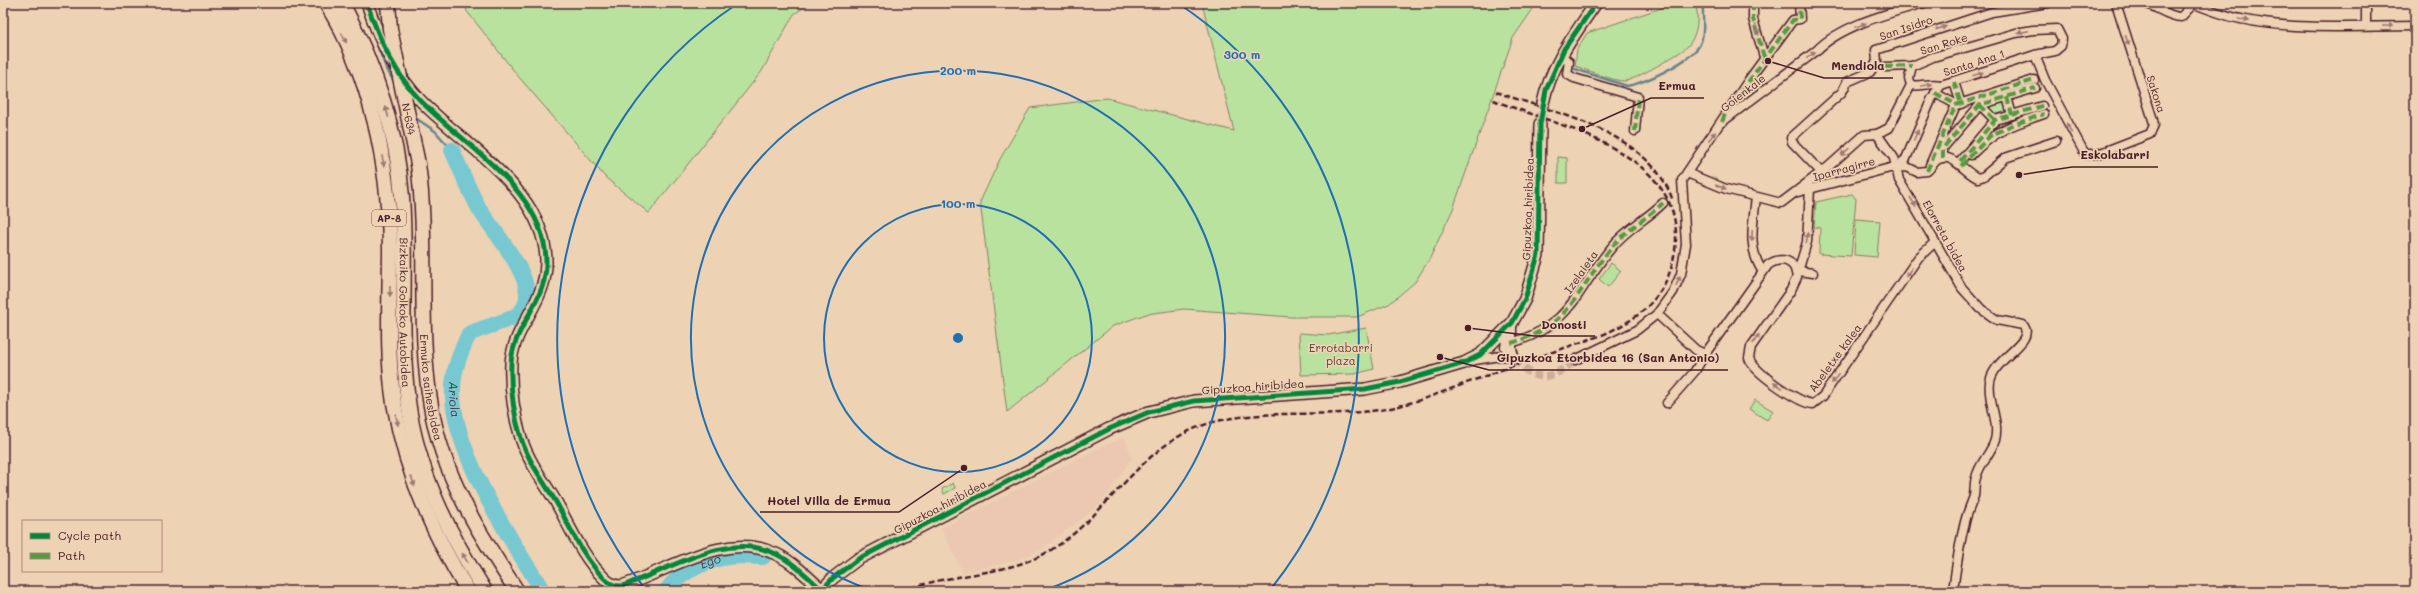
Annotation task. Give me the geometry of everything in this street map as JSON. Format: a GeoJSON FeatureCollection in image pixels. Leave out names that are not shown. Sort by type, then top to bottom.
{"type":"FeatureCollection","features":[{"type":"Feature","properties":{"kind":"highway","name":"Bizkaiko Golkoko Autobidea"},"geometry":{"type":"LineString","coordinates":[[326,3],[360,75],[370,105],[384,168],[390,246],[391,365],[394,402],[402,444],[431,526],[468,591]]}},
{"type":"Feature","properties":{"kind":"highway","name":"Bizkaiko Golkoko Autobidea"},"geometry":{"type":"LineString","coordinates":[[342,3],[374,70],[391,125],[398,163],[404,246],[405,364],[408,401],[416,442],[427,477],[444,520],[485,591]]}},
{"type":"Feature","properties":{"kind":"highway","name":"N-634"},"geometry":{"type":"LineString","coordinates":[[388,3],[390,29],[418,164]]}},
{"type":"Feature","properties":{"kind":"highway","name":"Ermuko saihesbidea"},"geometry":{"type":"LineString","coordinates":[[418,164],[425,248],[426,368],[431,406],[438,439],[447,468],[461,498],[490,551],[517,591]]}},
{"type":"Feature","properties":{"kind":"street"},"geometry":{"type":"LineString","coordinates":[[367,3],[373,22],[400,74],[420,99],[491,165],[523,198],[532,213],[544,242],[547,262],[545,283],[516,341],[511,362],[514,412],[527,454],[587,556],[604,579],[614,586],[622,586],[723,548],[754,548],[778,555],[822,591]]}},
{"type":"Feature","properties":{"kind":"street"},"geometry":{"type":"LineString","coordinates":[[1543,103],[1546,90],[1561,56],[1596,3]]}},
{"type":"Feature","properties":{"kind":"street"},"geometry":{"type":"LineString","coordinates":[[1753,3],[1753,19],[1764,57]]}},
{"type":"Feature","properties":{"kind":"street"},"geometry":{"type":"LineString","coordinates":[[1575,360],[1589,352],[1628,336],[1657,314],[1673,292],[1685,259],[1686,235],[1682,180],[1764,57],[1785,34],[1794,20],[1800,19],[1799,3]]}},
{"type":"Feature","properties":{"kind":"street","name":"Goienkale"},"geometry":{"type":"LineString","coordinates":[[1722,122],[1816,51],[1822,44],[1839,34],[1924,3]]}},
{"type":"Feature","properties":{"kind":"street","name":"San Isidro"},"geometry":{"type":"LineString","coordinates":[[1820,172],[1792,142],[1791,138],[1842,92],[1847,82],[1870,72],[1877,62],[1876,51],[1881,48],[1992,12],[2048,3]]}},
{"type":"Feature","properties":{"kind":"street","name":"Sakona"},"geometry":{"type":"LineString","coordinates":[[2035,55],[2045,80],[2085,154],[2098,154],[2150,134],[2154,125],[2153,120],[2116,3]]}},
{"type":"Feature","properties":{"kind":"street"},"geometry":{"type":"LineString","coordinates":[[2145,3],[2162,9],[2174,17],[2181,17],[2193,3],[2248,20],[2283,24],[2415,26]]}},
{"type":"Feature","properties":{"kind":"street"},"geometry":{"type":"LineString","coordinates":[[2366,3],[2366,26]]}},
{"type":"Feature","properties":{"kind":"street","name":"San Roke"},"geometry":{"type":"LineString","coordinates":[[1877,134],[1889,128],[1911,85],[1909,78],[1912,66],[1961,48],[2027,31],[2049,28],[2057,29],[2060,32]]}},
{"type":"Feature","properties":{"kind":"street","name":"Santa Ana 1"},"geometry":{"type":"LineString","coordinates":[[1896,168],[1905,161],[1941,85],[2035,55],[2059,49],[2062,43],[2060,32]]}},
{"type":"Feature","properties":{"kind":"street"},"geometry":{"type":"LineString","coordinates":[[1561,56],[1569,62],[1567,74],[1574,78],[1638,97],[1635,131]]}},
{"type":"Feature","properties":{"kind":"street"},"geometry":{"type":"LineString","coordinates":[[1885,67],[1912,66]]}},
{"type":"Feature","properties":{"kind":"street"},"geometry":{"type":"LineString","coordinates":[[1927,171],[1959,104],[1954,82]]}},
{"type":"Feature","properties":{"kind":"street"},"geometry":{"type":"LineString","coordinates":[[1911,85],[1919,86],[1930,83],[1941,85]]}},
{"type":"Feature","properties":{"kind":"street"},"geometry":{"type":"LineString","coordinates":[[1936,93],[1959,104],[2035,84],[2006,97],[1980,105],[1943,148],[1942,158]]}},
{"type":"Feature","properties":{"kind":"street"},"geometry":{"type":"LineString","coordinates":[[2006,97],[2012,115]]}},
{"type":"Feature","properties":{"kind":"street"},"geometry":{"type":"LineString","coordinates":[[1980,105],[1995,120]]}},
{"type":"Feature","properties":{"kind":"street"},"geometry":{"type":"LineString","coordinates":[[2043,110],[2010,126],[1986,140],[1960,163],[1995,120],[2012,115],[2043,110]]}},
{"type":"Feature","properties":{"kind":"street"},"geometry":{"type":"LineString","coordinates":[[1986,140],[1995,120]]}},
{"type":"Feature","properties":{"kind":"street","name":"Gipuzkoa hiribidea"},"geometry":{"type":"LineString","coordinates":[[822,591],[834,578],[858,559],[1109,429],[1149,412],[1194,401],[1365,389],[1400,382],[1464,363],[1480,355],[1512,323],[1526,299],[1538,255],[1540,124]]}},
{"type":"Feature","properties":{"kind":"street"},"geometry":{"type":"LineString","coordinates":[[1798,273],[1807,242],[1812,186],[1820,172],[1864,135],[1877,134]]}},
{"type":"Feature","properties":{"kind":"street","name":"Elorreta bidea"},"geometry":{"type":"LineString","coordinates":[[1877,134],[1894,158],[1899,180],[1923,218],[1934,243],[1962,288],[1981,309],[1997,320],[2023,325],[2026,329],[2026,335],[2023,342],[1999,363],[1992,374],[1990,384],[1995,439],[1980,464],[1975,478],[1974,496],[1964,527],[1953,591]]}},
{"type":"Feature","properties":{"kind":"street"},"geometry":{"type":"LineString","coordinates":[[1896,168],[1907,167],[1917,172],[1927,171],[1937,160],[1942,158],[1951,159],[1960,163],[1978,178],[2006,158],[2056,141]]}},
{"type":"Feature","properties":{"kind":"street","name":"Iparragirre"},"geometry":{"type":"LineString","coordinates":[[1812,186],[1896,168]]}},
{"type":"Feature","properties":{"kind":"street"},"geometry":{"type":"LineString","coordinates":[[1686,173],[1726,188],[1781,203],[1798,192],[1812,186]]}},
{"type":"Feature","properties":{"kind":"street"},"geometry":{"type":"LineString","coordinates":[[1756,197],[1752,246],[1755,260],[1763,272]]}},
{"type":"Feature","properties":{"kind":"street","name":"Izelaieta"},"geometry":{"type":"LineString","coordinates":[[1511,343],[1541,332],[1558,320],[1590,280],[1612,246],[1663,203]]}},
{"type":"Feature","properties":{"kind":"street","name":"Abeletxe kalea"},"geometry":{"type":"LineString","coordinates":[[1798,273],[1791,290],[1751,346],[1749,358],[1760,372],[1796,398],[1804,403],[1813,404],[1823,396],[1918,258],[1934,243]]}},
{"type":"Feature","properties":{"kind":"street"},"geometry":{"type":"LineString","coordinates":[[1667,403],[1695,371],[1705,354],[1771,263],[1781,260],[1793,265],[1798,273]]}},
{"type":"Feature","properties":{"kind":"street"},"geometry":{"type":"LineString","coordinates":[[1798,273],[1813,273]]}},
{"type":"Feature","properties":{"kind":"street"},"geometry":{"type":"LineString","coordinates":[[1657,314],[1696,350],[1705,354]]}},
{"type":"Feature","properties":{"kind":"street"},"geometry":{"type":"LineString","coordinates":[[1512,323],[1511,343],[1513,357]]}},
{"type":"Feature","properties":{"kind":"street"},"geometry":{"type":"LineString","coordinates":[[1512,323],[1506,336],[1506,350],[1513,357]]}},
{"type":"Feature","properties":{"kind":"street"},"geometry":{"type":"LineString","coordinates":[[1464,363],[1488,357],[1513,357]]}},
{"type":"Feature","properties":{"kind":"shaded area"},"geometry":{"type":"Polygon","coordinates":[[[1124,437],[1132,458],[1100,505],[1040,550],[1017,560],[963,573],[941,528],[1094,450],[1124,437]]]}},
{"type":"Feature","properties":{"kind":"green space"},"geometry":{"type":"Polygon","coordinates":[[[472,3],[811,3],[794,14],[762,71],[649,213],[606,178],[518,76],[466,10],[472,3]]]}},
{"type":"Feature","properties":{"kind":"green space"},"geometry":{"type":"Polygon","coordinates":[[[1202,3],[1537,3],[1513,38],[1453,209],[1430,258],[1415,282],[1389,304],[1357,317],[1291,317],[1184,309],[1146,314],[1113,326],[1007,412],[980,202],[1000,159],[1030,108],[1107,98],[1234,131],[1202,3]]]}},
{"type":"Feature","properties":{"kind":"green space"},"geometry":{"type":"Polygon","coordinates":[[[1676,3],[1695,3],[1697,8],[1697,26],[1690,43],[1676,55],[1647,72],[1625,81],[1620,81],[1575,66],[1577,49],[1587,33],[1676,3]]]}},
{"type":"Feature","properties":{"kind":"green space"},"geometry":{"type":"Polygon","coordinates":[[[2006,99],[2010,114],[1997,118],[1984,106],[2006,99]]]}},
{"type":"Feature","properties":{"kind":"green space"},"geometry":{"type":"Polygon","coordinates":[[[1558,157],[1567,158],[1567,183],[1558,183],[1558,157]]]}},
{"type":"Feature","properties":{"kind":"green space"},"geometry":{"type":"Polygon","coordinates":[[[1852,194],[1856,199],[1851,256],[1819,254],[1820,228],[1814,227],[1816,202],[1852,194]]]}},
{"type":"Feature","properties":{"kind":"green space"},"geometry":{"type":"Polygon","coordinates":[[[1856,219],[1880,221],[1877,257],[1854,255],[1856,219]]]}},
{"type":"Feature","properties":{"kind":"green space"},"geometry":{"type":"Polygon","coordinates":[[[1611,263],[1621,271],[1608,287],[1599,279],[1611,263]]]}},
{"type":"Feature","properties":{"kind":"green space","name":"Errotabarri plaza"},"geometry":{"type":"Polygon","coordinates":[[[1366,328],[1374,369],[1355,374],[1301,375],[1299,333],[1328,335],[1366,328]]]}},
{"type":"Feature","properties":{"kind":"green space"},"geometry":{"type":"Polygon","coordinates":[[[1755,400],[1773,411],[1767,420],[1749,409],[1755,400]]]}},
{"type":"Feature","properties":{"kind":"green space"},"geometry":{"type":"Polygon","coordinates":[[[953,483],[955,488],[944,494],[942,489],[953,483]]]}},
{"type":"Feature","properties":{"kind":"waterway"},"geometry":{"type":"LineString","coordinates":[[361,3],[386,68],[395,83]]}},
{"type":"Feature","properties":{"kind":"waterway"},"geometry":{"type":"LineString","coordinates":[[1572,68],[1627,86],[1644,81],[1666,71],[1686,59],[1699,46],[1703,31],[1703,3]]}},
{"type":"Feature","properties":{"kind":"waterway"},"geometry":{"type":"LineString","coordinates":[[414,117],[435,131],[452,150]]}},
{"type":"Feature","properties":{"kind":"waterway","name":"Ariola"},"geometry":{"type":"LineString","coordinates":[[452,150],[480,210],[516,262],[523,277],[527,292],[525,305],[517,315],[508,320],[469,334],[456,366],[453,386],[454,410],[461,437],[484,492],[499,520],[543,591]]}},
{"type":"Feature","properties":{"kind":"waterway","name":"Ego"},"geometry":{"type":"LineString","coordinates":[[666,591],[678,578],[694,568],[711,561],[732,556],[763,557]]}},
{"type":"Feature","properties":{"kind":"tunnel"},"geometry":{"type":"LineString","coordinates":[[1540,124],[1543,103]]}},
{"type":"Feature","properties":{"kind":"tunnel"},"geometry":{"type":"LineString","coordinates":[[1515,359],[1530,373],[1537,376],[1551,375],[1559,372],[1575,360]]}},
{"type":"Feature","properties":{"kind":"railway"},"geometry":{"type":"LineString","coordinates":[[1496,92],[1573,118],[1599,129],[1623,142],[1644,158],[1661,177],[1673,201]]}},
{"type":"Feature","properties":{"kind":"railway"},"geometry":{"type":"LineString","coordinates":[[903,591],[940,580],[997,570],[1016,565],[1034,559],[1051,550],[1071,536],[1089,520],[1141,466],[1159,450],[1179,437],[1201,426],[1221,420],[1243,417],[1358,412],[1380,410],[1406,404],[1602,335],[1625,323],[1646,308],[1661,289],[1672,265],[1676,228],[1667,197],[1647,173],[1621,152],[1589,136],[1493,100]]}},
{"type":"Feature","properties":{"kind":"marked path"},"geometry":{"type":"LineString","coordinates":[[1753,3],[1753,19],[1764,57]]}},
{"type":"Feature","properties":{"kind":"marked path"},"geometry":{"type":"LineString","coordinates":[[1722,122],[1725,114],[1793,20],[1800,19],[1799,3]]}},
{"type":"Feature","properties":{"kind":"marked path"},"geometry":{"type":"LineString","coordinates":[[1885,67],[1912,66]]}},
{"type":"Feature","properties":{"kind":"marked path"},"geometry":{"type":"LineString","coordinates":[[1927,171],[1956,105],[2034,80]]}},
{"type":"Feature","properties":{"kind":"marked path"},"geometry":{"type":"LineString","coordinates":[[1954,82],[1961,104]]}},
{"type":"Feature","properties":{"kind":"marked path"},"geometry":{"type":"LineString","coordinates":[[1943,158],[1943,148],[1980,105],[2035,88]]}},
{"type":"Feature","properties":{"kind":"marked path"},"geometry":{"type":"LineString","coordinates":[[1935,93],[1957,105]]}},
{"type":"Feature","properties":{"kind":"marked path"},"geometry":{"type":"LineString","coordinates":[[1635,131],[1638,97]]}},
{"type":"Feature","properties":{"kind":"marked path"},"geometry":{"type":"LineString","coordinates":[[2007,97],[2012,115]]}},
{"type":"Feature","properties":{"kind":"marked path"},"geometry":{"type":"LineString","coordinates":[[1980,105],[1995,120],[1993,124]]}},
{"type":"Feature","properties":{"kind":"marked path"},"geometry":{"type":"LineString","coordinates":[[1960,161],[1995,120],[2042,106]]}},
{"type":"Feature","properties":{"kind":"marked path"},"geometry":{"type":"LineString","coordinates":[[1961,166],[1990,136],[2010,126],[2044,114]]}},
{"type":"Feature","properties":{"kind":"marked path"},"geometry":{"type":"LineString","coordinates":[[1511,343],[1532,336],[1548,327],[1560,316],[1571,305],[1612,247],[1630,229],[1663,203]]}},
{"type":"Feature","properties":{"kind":"cycle path"},"geometry":{"type":"LineString","coordinates":[[367,3],[376,29],[388,54],[411,90],[512,185],[527,205],[539,226],[545,249],[546,267],[539,296],[519,334],[514,348],[511,363],[511,382],[514,410],[521,438],[528,455],[556,502],[577,542],[596,570],[608,582],[622,586],[698,555],[718,549],[738,547],[757,548],[776,554],[789,561],[822,590]]}},
{"type":"Feature","properties":{"kind":"cycle path"},"geometry":{"type":"LineString","coordinates":[[821,591],[833,578],[858,559],[1109,429],[1149,412],[1194,401],[1365,389],[1400,382],[1464,363],[1480,355],[1512,323],[1525,299],[1538,255],[1540,124],[1546,90],[1564,49],[1596,3]]}},
{"type":"Feature","properties":{"kind":"place","name":"Mendiola"},"geometry":{"type":"Point","coordinates":[1768,61]}},
{"type":"Feature","properties":{"kind":"place","name":"Ermua"},"geometry":{"type":"Point","coordinates":[1582,129]}},
{"type":"Feature","properties":{"kind":"place","name":"Eskolabarri"},"geometry":{"type":"Point","coordinates":[2019,175]}},
{"type":"Feature","properties":{"kind":"place","name":"Donosti"},"geometry":{"type":"Point","coordinates":[1468,328]}},
{"type":"Feature","properties":{"kind":"place","name":"Gipuzkoa Etorbidea 16 (San Antonio)"},"geometry":{"type":"Point","coordinates":[1440,357]}},
{"type":"Feature","properties":{"kind":"place","name":"Hotel Villa de Ermua"},"geometry":{"type":"Point","coordinates":[964,468]}}]}
